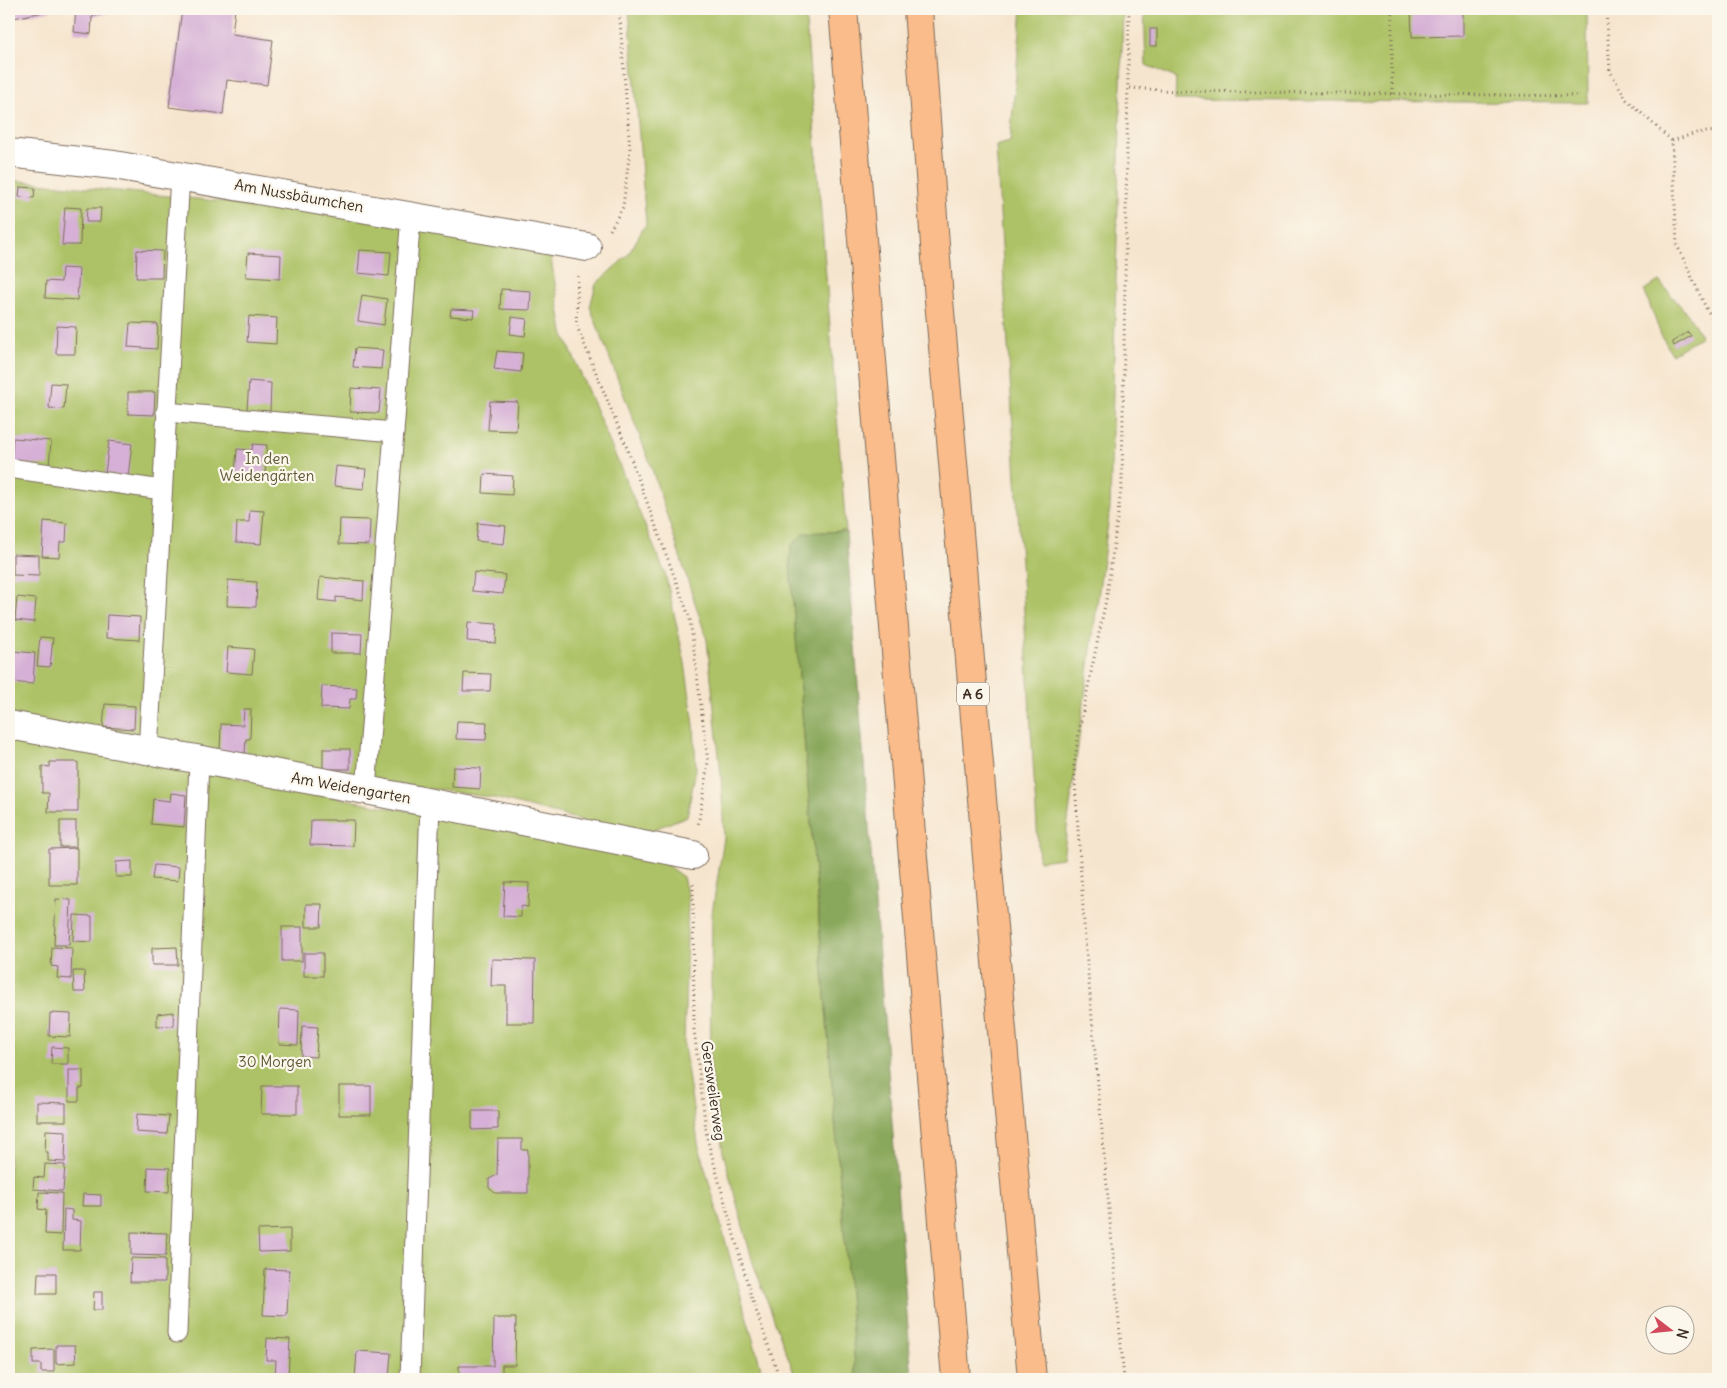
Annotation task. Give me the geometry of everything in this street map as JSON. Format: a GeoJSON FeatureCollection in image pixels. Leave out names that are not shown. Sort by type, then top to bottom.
{"type":"FeatureCollection","features":[{"type":"Feature","properties":{"kind":"highway"},"geometry":{"type":"LineString","coordinates":[[843,9],[956,1379]]}},
{"type":"Feature","properties":{"kind":"highway","name":"A 6"},"geometry":{"type":"LineString","coordinates":[[918,9],[940,310],[1032,1379]]}},
{"type":"Feature","properties":{"kind":"street","name":"Am Nussbäumchen"},"geometry":{"type":"LineString","coordinates":[[9,152],[180,175],[587,246]]}},
{"type":"Feature","properties":{"kind":"street","name":"Am Weidengarten"},"geometry":{"type":"LineString","coordinates":[[9,725],[148,752],[366,790],[693,855]]}},
{"type":"Feature","properties":{"kind":"lane"},"geometry":{"type":"LineString","coordinates":[[148,752],[180,175]]}},
{"type":"Feature","properties":{"kind":"lane"},"geometry":{"type":"LineString","coordinates":[[366,790],[411,215]]}},
{"type":"Feature","properties":{"kind":"lane"},"geometry":{"type":"LineString","coordinates":[[166,412],[394,432]]}},
{"type":"Feature","properties":{"kind":"lane"},"geometry":{"type":"LineString","coordinates":[[9,468],[162,490]]}},
{"type":"Feature","properties":{"kind":"lane"},"geometry":{"type":"LineString","coordinates":[[177,1333],[199,761]]}},
{"type":"Feature","properties":{"kind":"lane"},"geometry":{"type":"LineString","coordinates":[[410,1379],[430,803]]}},
{"type":"Feature","properties":{"kind":"path"},"geometry":{"type":"LineString","coordinates":[[587,246],[611,230],[623,207],[630,149],[618,9]]}},
{"type":"Feature","properties":{"kind":"path"},"geometry":{"type":"LineString","coordinates":[[1124,1379],[1086,939],[1074,766],[1079,731],[1107,595],[1122,483],[1130,88],[1129,9]]}},
{"type":"Feature","properties":{"kind":"path"},"geometry":{"type":"LineString","coordinates":[[1392,9],[1392,94]]}},
{"type":"Feature","properties":{"kind":"path"},"geometry":{"type":"LineString","coordinates":[[1606,9],[1610,71],[1627,100],[1672,141],[1677,245],[1707,310],[1718,326]]}},
{"type":"Feature","properties":{"kind":"path"},"geometry":{"type":"LineString","coordinates":[[1130,88],[1176,91],[1580,96]]}},
{"type":"Feature","properties":{"kind":"path"},"geometry":{"type":"LineString","coordinates":[[1672,141],[1696,133],[1718,131]]}},
{"type":"Feature","properties":{"kind":"path","name":"Gersweilerweg"},"geometry":{"type":"LineString","coordinates":[[587,246],[577,279],[576,324],[627,448],[690,619],[708,762],[693,855],[694,1029],[706,1138],[751,1296],[780,1379]]}},
{"type":"Feature","properties":{"kind":"green space"},"geometry":{"type":"Polygon","coordinates":[[[629,9],[805,9],[846,531],[804,533],[791,546],[790,564],[856,1379],[794,1379],[793,1370],[753,1263],[723,1152],[710,1062],[712,913],[724,838],[721,775],[707,640],[650,463],[590,307],[596,284],[628,255],[646,224],[629,9]]]}},
{"type":"Feature","properties":{"kind":"green space"},"geometry":{"type":"Polygon","coordinates":[[[1022,9],[1123,9],[1110,508],[1063,858],[1039,861],[996,146],[1010,142],[1022,9]]]}},
{"type":"Feature","properties":{"kind":"green space"},"geometry":{"type":"Polygon","coordinates":[[[1144,9],[1587,9],[1588,103],[1175,100],[1176,78],[1146,65],[1144,9]]]}},
{"type":"Feature","properties":{"kind":"green space","name":"In den Weidengärten"},"geometry":{"type":"Polygon","coordinates":[[[9,180],[277,207],[549,247],[563,332],[665,573],[685,663],[694,725],[696,769],[687,816],[640,835],[494,798],[367,780],[9,717],[9,180]]]}},
{"type":"Feature","properties":{"kind":"green space"},"geometry":{"type":"Polygon","coordinates":[[[1659,281],[1690,317],[1701,336],[1672,354],[1661,335],[1644,290],[1659,281]]]}},
{"type":"Feature","properties":{"kind":"green space"},"geometry":{"type":"Polygon","coordinates":[[[846,531],[912,1379],[856,1379],[790,564],[791,546],[804,533],[846,531]]]}},
{"type":"Feature","properties":{"kind":"green space","name":"30 Morgen"},"geometry":{"type":"Polygon","coordinates":[[[9,734],[660,860],[683,877],[688,898],[684,1046],[698,1143],[764,1379],[9,1379],[9,734]]]}},
{"type":"Feature","properties":{"kind":"building"},"geometry":{"type":"Polygon","coordinates":[[[9,9],[53,9],[53,10],[9,19],[9,9]]]}},
{"type":"Feature","properties":{"kind":"building"},"geometry":{"type":"Polygon","coordinates":[[[76,9],[112,9],[112,12],[92,17],[91,34],[74,32],[76,9]]]}},
{"type":"Feature","properties":{"kind":"building"},"geometry":{"type":"Polygon","coordinates":[[[182,9],[235,9],[232,34],[273,40],[267,85],[227,80],[223,114],[169,107],[182,9]]]}},
{"type":"Feature","properties":{"kind":"building"},"geometry":{"type":"Polygon","coordinates":[[[1411,9],[1463,9],[1463,36],[1412,37],[1411,9]]]}},
{"type":"Feature","properties":{"kind":"building"},"geometry":{"type":"Polygon","coordinates":[[[1150,29],[1157,29],[1157,46],[1150,46],[1150,29]]]}},
{"type":"Feature","properties":{"kind":"building"},"geometry":{"type":"Polygon","coordinates":[[[20,187],[35,188],[34,198],[19,197],[20,187]]]}},
{"type":"Feature","properties":{"kind":"building"},"geometry":{"type":"Polygon","coordinates":[[[65,207],[81,208],[80,245],[62,245],[65,207]]]}},
{"type":"Feature","properties":{"kind":"building"},"geometry":{"type":"Polygon","coordinates":[[[87,208],[101,208],[100,222],[86,222],[87,208]]]}},
{"type":"Feature","properties":{"kind":"building"},"geometry":{"type":"Polygon","coordinates":[[[137,250],[163,251],[162,278],[136,278],[137,250]]]}},
{"type":"Feature","properties":{"kind":"building"},"geometry":{"type":"Polygon","coordinates":[[[360,250],[391,252],[389,276],[358,273],[360,250]]]}},
{"type":"Feature","properties":{"kind":"building"},"geometry":{"type":"Polygon","coordinates":[[[248,253],[281,255],[280,279],[246,277],[248,253]]]}},
{"type":"Feature","properties":{"kind":"building"},"geometry":{"type":"Polygon","coordinates":[[[62,268],[79,269],[77,300],[45,298],[46,281],[61,282],[62,268]]]}},
{"type":"Feature","properties":{"kind":"building"},"geometry":{"type":"Polygon","coordinates":[[[501,289],[531,291],[530,310],[500,309],[501,289]]]}},
{"type":"Feature","properties":{"kind":"building"},"geometry":{"type":"Polygon","coordinates":[[[362,295],[387,299],[384,325],[358,321],[362,295]]]}},
{"type":"Feature","properties":{"kind":"building"},"geometry":{"type":"Polygon","coordinates":[[[451,309],[474,310],[473,318],[450,316],[451,309]]]}},
{"type":"Feature","properties":{"kind":"building"},"geometry":{"type":"Polygon","coordinates":[[[249,316],[277,318],[276,344],[247,342],[249,316]]]}},
{"type":"Feature","properties":{"kind":"building"},"geometry":{"type":"Polygon","coordinates":[[[512,317],[527,319],[525,336],[510,334],[512,317]]]}},
{"type":"Feature","properties":{"kind":"building"},"geometry":{"type":"Polygon","coordinates":[[[130,323],[158,324],[157,349],[128,347],[130,323]]]}},
{"type":"Feature","properties":{"kind":"building"},"geometry":{"type":"Polygon","coordinates":[[[57,326],[76,327],[75,354],[56,354],[57,326]]]}},
{"type":"Feature","properties":{"kind":"building"},"geometry":{"type":"Polygon","coordinates":[[[1688,332],[1691,336],[1674,346],[1672,342],[1688,332]]]}},
{"type":"Feature","properties":{"kind":"building"},"geometry":{"type":"Polygon","coordinates":[[[355,348],[383,350],[381,369],[353,367],[355,348]]]}},
{"type":"Feature","properties":{"kind":"building"},"geometry":{"type":"Polygon","coordinates":[[[497,351],[523,353],[521,372],[494,369],[497,351]]]}},
{"type":"Feature","properties":{"kind":"building"},"geometry":{"type":"Polygon","coordinates":[[[249,381],[271,383],[270,411],[247,410],[249,381]]]}},
{"type":"Feature","properties":{"kind":"building"},"geometry":{"type":"Polygon","coordinates":[[[51,383],[66,384],[64,409],[49,408],[51,383]]]}},
{"type":"Feature","properties":{"kind":"building"},"geometry":{"type":"Polygon","coordinates":[[[351,388],[381,390],[379,413],[350,412],[351,388]]]}},
{"type":"Feature","properties":{"kind":"building"},"geometry":{"type":"Polygon","coordinates":[[[128,392],[155,392],[154,415],[128,414],[128,392]]]}},
{"type":"Feature","properties":{"kind":"building"},"geometry":{"type":"Polygon","coordinates":[[[490,401],[518,402],[516,431],[488,430],[490,401]]]}},
{"type":"Feature","properties":{"kind":"building"},"geometry":{"type":"Polygon","coordinates":[[[13,438],[51,441],[49,466],[11,463],[13,438]]]}},
{"type":"Feature","properties":{"kind":"building"},"geometry":{"type":"Polygon","coordinates":[[[109,441],[132,444],[128,477],[105,474],[109,441]]]}},
{"type":"Feature","properties":{"kind":"building"},"geometry":{"type":"Polygon","coordinates":[[[253,444],[267,445],[265,475],[235,473],[237,449],[252,450],[253,444]]]}},
{"type":"Feature","properties":{"kind":"building"},"geometry":{"type":"Polygon","coordinates":[[[336,466],[366,469],[364,489],[334,486],[336,466]]]}},
{"type":"Feature","properties":{"kind":"building"},"geometry":{"type":"Polygon","coordinates":[[[484,474],[513,476],[512,495],[483,493],[484,474]]]}},
{"type":"Feature","properties":{"kind":"building"},"geometry":{"type":"Polygon","coordinates":[[[250,510],[264,511],[261,544],[236,542],[237,522],[249,522],[250,510]]]}},
{"type":"Feature","properties":{"kind":"building"},"geometry":{"type":"Polygon","coordinates":[[[340,519],[370,520],[369,545],[339,544],[340,519]]]}},
{"type":"Feature","properties":{"kind":"building"},"geometry":{"type":"Polygon","coordinates":[[[44,521],[67,523],[66,542],[60,542],[59,557],[42,556],[44,521]]]}},
{"type":"Feature","properties":{"kind":"building"},"geometry":{"type":"Polygon","coordinates":[[[478,523],[506,526],[504,544],[476,541],[478,523]]]}},
{"type":"Feature","properties":{"kind":"building"},"geometry":{"type":"Polygon","coordinates":[[[13,554],[39,555],[39,576],[13,575],[13,554]]]}},
{"type":"Feature","properties":{"kind":"building"},"geometry":{"type":"Polygon","coordinates":[[[474,572],[505,575],[503,594],[472,591],[474,572]]]}},
{"type":"Feature","properties":{"kind":"building"},"geometry":{"type":"Polygon","coordinates":[[[320,577],[364,581],[363,600],[336,597],[336,602],[318,600],[320,577]]]}},
{"type":"Feature","properties":{"kind":"building"},"geometry":{"type":"Polygon","coordinates":[[[228,580],[257,582],[256,607],[227,606],[228,580]]]}},
{"type":"Feature","properties":{"kind":"building"},"geometry":{"type":"Polygon","coordinates":[[[17,597],[36,599],[34,622],[15,620],[17,597]]]}},
{"type":"Feature","properties":{"kind":"building"},"geometry":{"type":"Polygon","coordinates":[[[107,615],[140,617],[139,640],[106,638],[107,615]]]}},
{"type":"Feature","properties":{"kind":"building"},"geometry":{"type":"Polygon","coordinates":[[[468,622],[497,624],[496,643],[467,641],[468,622]]]}},
{"type":"Feature","properties":{"kind":"building"},"geometry":{"type":"Polygon","coordinates":[[[331,633],[362,634],[361,653],[331,653],[331,633]]]}},
{"type":"Feature","properties":{"kind":"building"},"geometry":{"type":"Polygon","coordinates":[[[40,637],[53,638],[50,667],[37,666],[40,637]]]}},
{"type":"Feature","properties":{"kind":"building"},"geometry":{"type":"Polygon","coordinates":[[[228,647],[254,649],[252,674],[226,672],[228,647]]]}},
{"type":"Feature","properties":{"kind":"building"},"geometry":{"type":"Polygon","coordinates":[[[12,651],[35,653],[33,684],[9,682],[12,651]]]}},
{"type":"Feature","properties":{"kind":"building"},"geometry":{"type":"Polygon","coordinates":[[[464,673],[491,674],[490,691],[463,691],[464,673]]]}},
{"type":"Feature","properties":{"kind":"building"},"geometry":{"type":"Polygon","coordinates":[[[322,686],[357,688],[356,699],[350,699],[349,709],[321,708],[322,686]]]}},
{"type":"Feature","properties":{"kind":"building"},"geometry":{"type":"Polygon","coordinates":[[[105,704],[135,706],[134,729],[103,727],[105,704]]]}},
{"type":"Feature","properties":{"kind":"building"},"geometry":{"type":"Polygon","coordinates":[[[244,709],[251,709],[250,739],[246,739],[245,753],[220,752],[221,724],[243,725],[244,709]]]}},
{"type":"Feature","properties":{"kind":"building"},"geometry":{"type":"Polygon","coordinates":[[[457,721],[487,722],[486,740],[456,739],[457,721]]]}},
{"type":"Feature","properties":{"kind":"building"},"geometry":{"type":"Polygon","coordinates":[[[323,749],[350,749],[350,769],[323,769],[323,749]]]}},
{"type":"Feature","properties":{"kind":"building"},"geometry":{"type":"Polygon","coordinates":[[[50,762],[78,762],[78,812],[48,812],[49,793],[42,793],[42,766],[50,767],[50,762]]]}},
{"type":"Feature","properties":{"kind":"building"},"geometry":{"type":"Polygon","coordinates":[[[453,767],[481,768],[480,789],[452,787],[453,767]]]}},
{"type":"Feature","properties":{"kind":"building"},"geometry":{"type":"Polygon","coordinates":[[[171,793],[186,795],[184,827],[151,824],[153,799],[170,801],[171,793]]]}},
{"type":"Feature","properties":{"kind":"building"},"geometry":{"type":"Polygon","coordinates":[[[311,820],[354,820],[353,846],[310,845],[311,820]]]}},
{"type":"Feature","properties":{"kind":"building"},"geometry":{"type":"Polygon","coordinates":[[[60,821],[76,821],[76,847],[60,847],[60,821]]]}},
{"type":"Feature","properties":{"kind":"building"},"geometry":{"type":"Polygon","coordinates":[[[77,848],[77,885],[49,885],[49,849],[77,848]]]}},
{"type":"Feature","properties":{"kind":"building"},"geometry":{"type":"Polygon","coordinates":[[[132,861],[132,877],[116,877],[116,862],[132,861]]]}},
{"type":"Feature","properties":{"kind":"building"},"geometry":{"type":"Polygon","coordinates":[[[154,865],[179,867],[178,881],[152,879],[154,865]]]}},
{"type":"Feature","properties":{"kind":"building"},"geometry":{"type":"Polygon","coordinates":[[[505,882],[529,883],[528,907],[521,906],[521,917],[503,916],[505,882]]]}},
{"type":"Feature","properties":{"kind":"building"},"geometry":{"type":"Polygon","coordinates":[[[56,899],[71,900],[69,945],[54,945],[56,899]]]}},
{"type":"Feature","properties":{"kind":"building"},"geometry":{"type":"Polygon","coordinates":[[[306,904],[322,904],[321,927],[306,927],[306,904]]]}},
{"type":"Feature","properties":{"kind":"building"},"geometry":{"type":"Polygon","coordinates":[[[74,915],[92,916],[92,942],[73,941],[74,915]]]}},
{"type":"Feature","properties":{"kind":"building"},"geometry":{"type":"Polygon","coordinates":[[[282,927],[302,927],[302,961],[282,961],[282,927]]]}},
{"type":"Feature","properties":{"kind":"building"},"geometry":{"type":"Polygon","coordinates":[[[52,947],[72,948],[71,979],[57,978],[58,967],[51,966],[52,947]]]}},
{"type":"Feature","properties":{"kind":"building"},"geometry":{"type":"Polygon","coordinates":[[[177,947],[178,965],[152,965],[152,948],[177,947]]]}},
{"type":"Feature","properties":{"kind":"building"},"geometry":{"type":"Polygon","coordinates":[[[304,953],[323,953],[323,976],[304,976],[304,953]]]}},
{"type":"Feature","properties":{"kind":"building"},"geometry":{"type":"Polygon","coordinates":[[[492,959],[535,960],[534,1023],[506,1023],[506,986],[491,986],[492,959]]]}},
{"type":"Feature","properties":{"kind":"building"},"geometry":{"type":"Polygon","coordinates":[[[73,971],[84,971],[85,992],[74,992],[73,971]]]}},
{"type":"Feature","properties":{"kind":"building"},"geometry":{"type":"Polygon","coordinates":[[[280,1009],[299,1010],[298,1045],[279,1044],[280,1009]]]}},
{"type":"Feature","properties":{"kind":"building"},"geometry":{"type":"Polygon","coordinates":[[[173,1012],[174,1026],[157,1027],[157,1014],[173,1012]]]}},
{"type":"Feature","properties":{"kind":"building"},"geometry":{"type":"Polygon","coordinates":[[[50,1013],[71,1014],[70,1037],[49,1036],[50,1013]]]}},
{"type":"Feature","properties":{"kind":"building"},"geometry":{"type":"Polygon","coordinates":[[[302,1026],[318,1027],[316,1057],[301,1056],[302,1026]]]}},
{"type":"Feature","properties":{"kind":"building"},"geometry":{"type":"Polygon","coordinates":[[[52,1047],[68,1048],[68,1064],[51,1064],[52,1047]]]}},
{"type":"Feature","properties":{"kind":"building"},"geometry":{"type":"Polygon","coordinates":[[[69,1070],[83,1070],[83,1088],[79,1088],[79,1101],[69,1101],[69,1070]]]}},
{"type":"Feature","properties":{"kind":"building"},"geometry":{"type":"Polygon","coordinates":[[[262,1086],[297,1086],[297,1114],[261,1114],[262,1086]]]}},
{"type":"Feature","properties":{"kind":"building"},"geometry":{"type":"Polygon","coordinates":[[[339,1086],[371,1086],[371,1115],[339,1115],[339,1086]]]}},
{"type":"Feature","properties":{"kind":"building"},"geometry":{"type":"Polygon","coordinates":[[[37,1102],[66,1103],[66,1121],[37,1121],[37,1102]]]}},
{"type":"Feature","properties":{"kind":"building"},"geometry":{"type":"Polygon","coordinates":[[[472,1111],[498,1111],[498,1129],[472,1130],[472,1111]]]}},
{"type":"Feature","properties":{"kind":"building"},"geometry":{"type":"Polygon","coordinates":[[[137,1114],[169,1116],[167,1134],[136,1132],[137,1114]]]}},
{"type":"Feature","properties":{"kind":"building"},"geometry":{"type":"Polygon","coordinates":[[[46,1130],[66,1131],[65,1162],[48,1161],[48,1152],[45,1152],[46,1130]]]}},
{"type":"Feature","properties":{"kind":"building"},"geometry":{"type":"Polygon","coordinates":[[[498,1139],[522,1139],[522,1150],[528,1150],[528,1193],[495,1193],[489,1188],[489,1179],[497,1175],[498,1139]]]}},
{"type":"Feature","properties":{"kind":"building"},"geometry":{"type":"Polygon","coordinates":[[[45,1164],[65,1165],[63,1191],[33,1189],[34,1177],[44,1178],[45,1164]]]}},
{"type":"Feature","properties":{"kind":"building"},"geometry":{"type":"Polygon","coordinates":[[[148,1167],[170,1168],[169,1192],[147,1191],[148,1167]]]}},
{"type":"Feature","properties":{"kind":"building"},"geometry":{"type":"Polygon","coordinates":[[[39,1192],[62,1193],[61,1235],[45,1234],[46,1210],[38,1209],[39,1192]]]}},
{"type":"Feature","properties":{"kind":"building"},"geometry":{"type":"Polygon","coordinates":[[[83,1194],[101,1195],[101,1206],[82,1206],[83,1194]]]}},
{"type":"Feature","properties":{"kind":"building"},"geometry":{"type":"Polygon","coordinates":[[[64,1209],[72,1210],[72,1220],[81,1221],[80,1250],[63,1250],[64,1209]]]}},
{"type":"Feature","properties":{"kind":"building"},"geometry":{"type":"Polygon","coordinates":[[[290,1229],[290,1251],[259,1252],[258,1230],[290,1229]]]}},
{"type":"Feature","properties":{"kind":"building"},"geometry":{"type":"Polygon","coordinates":[[[131,1232],[167,1233],[166,1256],[131,1255],[131,1232]]]}},
{"type":"Feature","properties":{"kind":"building"},"geometry":{"type":"Polygon","coordinates":[[[131,1258],[165,1259],[165,1282],[130,1282],[131,1258]]]}},
{"type":"Feature","properties":{"kind":"building"},"geometry":{"type":"Polygon","coordinates":[[[265,1269],[289,1270],[287,1316],[263,1315],[265,1269]]]}},
{"type":"Feature","properties":{"kind":"building"},"geometry":{"type":"Polygon","coordinates":[[[38,1273],[56,1273],[56,1294],[37,1294],[38,1273]]]}},
{"type":"Feature","properties":{"kind":"building"},"geometry":{"type":"Polygon","coordinates":[[[94,1292],[102,1292],[102,1310],[93,1310],[94,1292]]]}},
{"type":"Feature","properties":{"kind":"building"},"geometry":{"type":"Polygon","coordinates":[[[494,1318],[516,1318],[515,1365],[502,1365],[502,1379],[459,1379],[459,1366],[493,1366],[494,1318]]]}},
{"type":"Feature","properties":{"kind":"building"},"geometry":{"type":"Polygon","coordinates":[[[267,1338],[290,1339],[288,1378],[275,1378],[276,1360],[266,1360],[267,1338]]]}},
{"type":"Feature","properties":{"kind":"building"},"geometry":{"type":"Polygon","coordinates":[[[56,1345],[75,1345],[76,1363],[56,1364],[56,1345]]]}},
{"type":"Feature","properties":{"kind":"building"},"geometry":{"type":"Polygon","coordinates":[[[54,1349],[54,1372],[41,1372],[41,1364],[33,1364],[33,1350],[54,1349]]]}},
{"type":"Feature","properties":{"kind":"building"},"geometry":{"type":"Polygon","coordinates":[[[357,1351],[391,1353],[389,1379],[355,1379],[357,1351]]]}}]}
